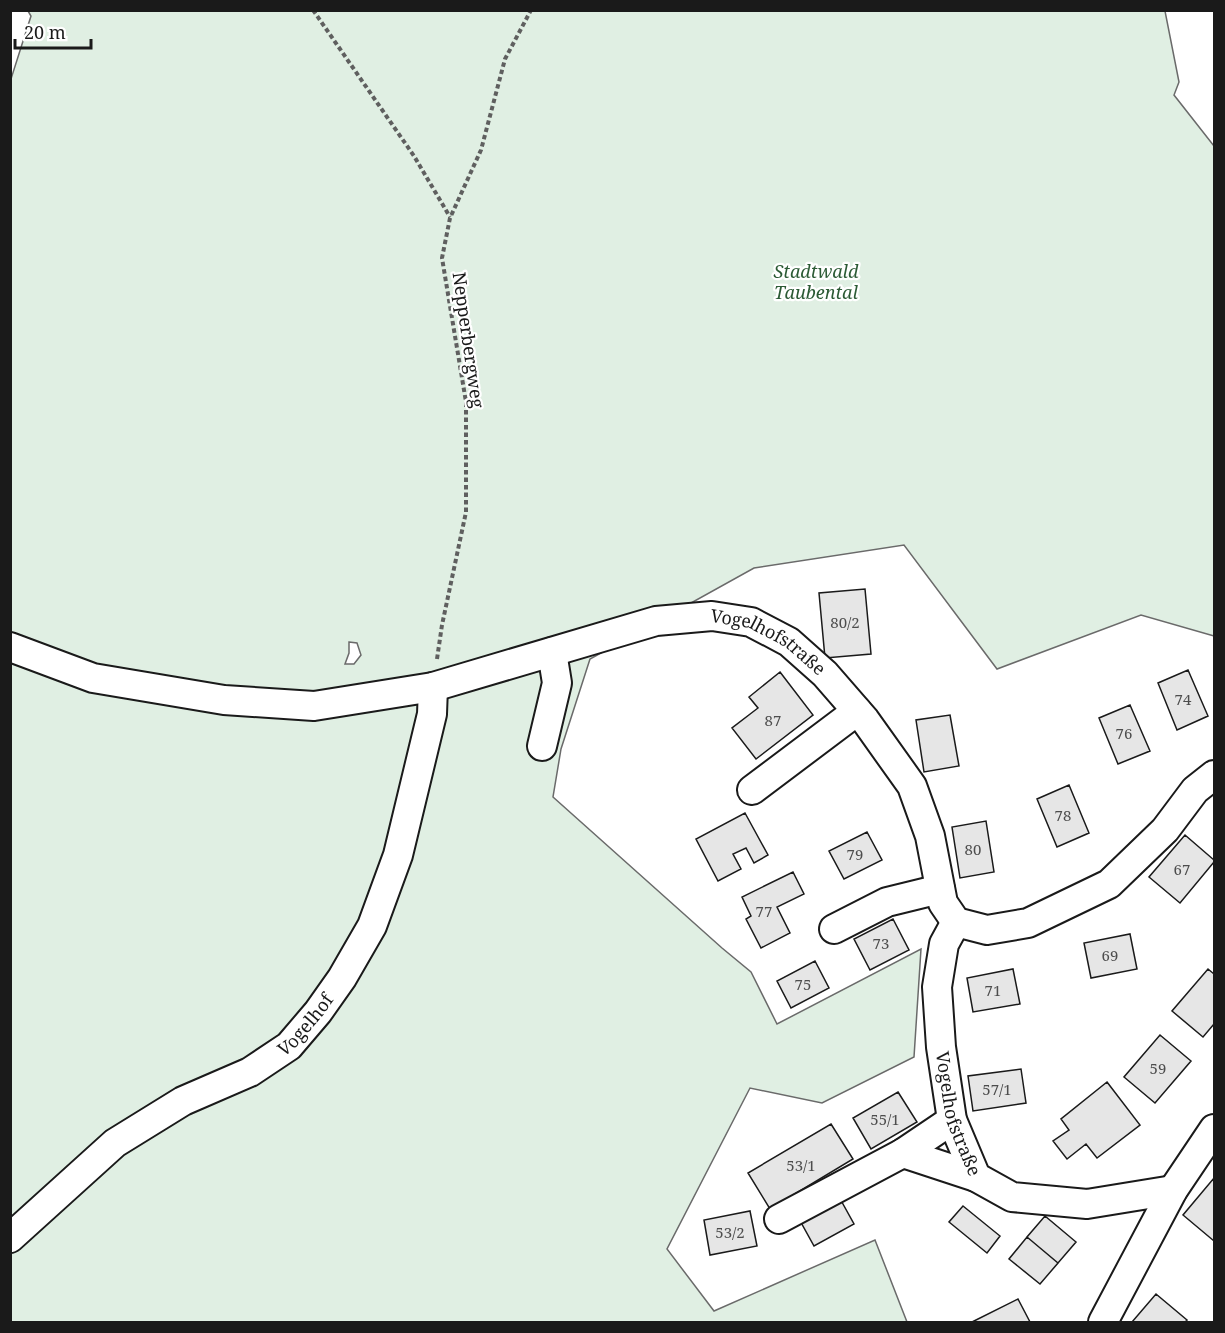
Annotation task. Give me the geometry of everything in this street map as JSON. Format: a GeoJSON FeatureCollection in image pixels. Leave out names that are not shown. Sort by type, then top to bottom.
{"type":"FeatureCollection","features":[{"type":"Feature","properties":{"kind":"street","name":"Vogelhofstraße"},"geometry":{"type":"LineString","coordinates":[[10,647],[93,678],[224,700],[314,706],[433,687],[656,621],[712,616],[751,622],[789,642],[825,674],[857,711],[912,786],[930,836],[943,903],[956,922],[944,944],[937,987],[941,1047],[952,1120],[976,1177],[1012,1197],[1088,1204],[1173,1190]]}},
{"type":"Feature","properties":{"kind":"street"},"geometry":{"type":"LineString","coordinates":[[543,746],[557,683],[552,652]]}},
{"type":"Feature","properties":{"kind":"street","name":"Vogelhof"},"geometry":{"type":"LineString","coordinates":[[10,1238],[115,1143],[183,1101],[249,1072],[289,1046],[318,1012],[342,978],[372,926],[398,855],[432,714],[433,687]]}},
{"type":"Feature","properties":{"kind":"street"},"geometry":{"type":"LineString","coordinates":[[752,790],[857,711]]}},
{"type":"Feature","properties":{"kind":"street"},"geometry":{"type":"LineString","coordinates":[[956,922],[987,930],[1028,923],[1109,884],[1165,830],[1195,790],[1215,775]]}},
{"type":"Feature","properties":{"kind":"street"},"geometry":{"type":"LineString","coordinates":[[834,929],[887,902],[940,889]]}},
{"type":"Feature","properties":{"kind":"street"},"geometry":{"type":"LineString","coordinates":[[779,1219],[903,1153],[952,1120]]}},
{"type":"Feature","properties":{"kind":"street"},"geometry":{"type":"LineString","coordinates":[[1103,1323],[1173,1190],[1215,1129]]}},
{"type":"Feature","properties":{"kind":"street"},"geometry":{"type":"LineString","coordinates":[[903,1153],[976,1177]]}},
{"type":"Feature","properties":{"kind":"path"},"geometry":{"type":"LineString","coordinates":[[313,10],[414,156],[450,218]]}},
{"type":"Feature","properties":{"kind":"path","name":"Nepperbergweg"},"geometry":{"type":"LineString","coordinates":[[433,687],[442,625],[466,512],[466,402],[442,258],[450,218],[481,150],[505,59],[531,10]]}},
{"type":"Feature","properties":{"kind":"green space","name":"Stadtwald Taubental"},"geometry":{"type":"Polygon","coordinates":[[[28,11],[1165,11],[1179,82],[1174,95],[1214,146],[1214,636],[1141,615],[997,669],[904,545],[754,568],[590,659],[561,749],[553,797],[751,972],[777,1024],[921,949],[914,1057],[822,1103],[750,1088],[667,1249],[714,1311],[875,1240],[907,1322],[11,1322],[10,82],[31,16],[28,11]],[[349,642],[349,653],[345,664],[354,664],[361,655],[357,643],[349,642]]]}},
{"type":"Feature","properties":{"kind":"building"},"geometry":{"type":"Polygon","coordinates":[[[865,589],[871,654],[825,658],[819,593],[865,589]]]}},
{"type":"Feature","properties":{"kind":"building"},"geometry":{"type":"Polygon","coordinates":[[[1188,670],[1208,716],[1177,730],[1158,683],[1188,670]]]}},
{"type":"Feature","properties":{"kind":"building"},"geometry":{"type":"Polygon","coordinates":[[[780,672],[813,715],[756,759],[732,728],[758,708],[749,697],[780,672]]]}},
{"type":"Feature","properties":{"kind":"building"},"geometry":{"type":"Polygon","coordinates":[[[1130,705],[1150,751],[1118,764],[1099,718],[1130,705]]]}},
{"type":"Feature","properties":{"kind":"building"},"geometry":{"type":"Polygon","coordinates":[[[950,715],[959,766],[924,772],[916,720],[950,715]]]}},
{"type":"Feature","properties":{"kind":"building"},"geometry":{"type":"Polygon","coordinates":[[[1069,785],[1089,833],[1057,847],[1037,799],[1069,785]]]}},
{"type":"Feature","properties":{"kind":"building"},"geometry":{"type":"Polygon","coordinates":[[[745,813],[768,855],[754,863],[746,848],[733,854],[741,869],[718,881],[696,839],[745,813]]]}},
{"type":"Feature","properties":{"kind":"building"},"geometry":{"type":"Polygon","coordinates":[[[986,821],[994,872],[960,878],[952,827],[986,821]]]}},
{"type":"Feature","properties":{"kind":"building"},"geometry":{"type":"Polygon","coordinates":[[[867,832],[882,860],[844,879],[829,851],[867,832]]]}},
{"type":"Feature","properties":{"kind":"building"},"geometry":{"type":"Polygon","coordinates":[[[1185,835],[1214,862],[1180,903],[1149,877],[1185,835]]]}},
{"type":"Feature","properties":{"kind":"building"},"geometry":{"type":"Polygon","coordinates":[[[793,872],[804,894],[777,907],[790,933],[761,948],[746,919],[751,916],[742,897],[793,872]]]}},
{"type":"Feature","properties":{"kind":"building"},"geometry":{"type":"Polygon","coordinates":[[[893,919],[909,950],[870,970],[854,939],[893,919]]]}},
{"type":"Feature","properties":{"kind":"building"},"geometry":{"type":"Polygon","coordinates":[[[1130,934],[1137,969],[1091,978],[1084,943],[1130,934]]]}},
{"type":"Feature","properties":{"kind":"building"},"geometry":{"type":"Polygon","coordinates":[[[815,961],[829,988],[791,1008],[777,981],[815,961]]]}},
{"type":"Feature","properties":{"kind":"building"},"geometry":{"type":"Polygon","coordinates":[[[1013,969],[1020,1004],[973,1012],[967,978],[1013,969]]]}},
{"type":"Feature","properties":{"kind":"building"},"geometry":{"type":"Polygon","coordinates":[[[1208,969],[1214,974],[1214,1024],[1203,1037],[1172,1011],[1208,969]]]}},
{"type":"Feature","properties":{"kind":"building"},"geometry":{"type":"Polygon","coordinates":[[[1160,1035],[1191,1061],[1155,1103],[1124,1077],[1160,1035]]]}},
{"type":"Feature","properties":{"kind":"building"},"geometry":{"type":"Polygon","coordinates":[[[1021,1069],[1026,1103],[973,1111],[968,1076],[1021,1069]]]}},
{"type":"Feature","properties":{"kind":"building"},"geometry":{"type":"Polygon","coordinates":[[[1107,1082],[1140,1125],[1097,1158],[1086,1144],[1067,1159],[1053,1141],[1069,1130],[1061,1119],[1107,1082]]]}},
{"type":"Feature","properties":{"kind":"building"},"geometry":{"type":"Polygon","coordinates":[[[898,1092],[917,1122],[871,1149],[853,1118],[898,1092]]]}},
{"type":"Feature","properties":{"kind":"building"},"geometry":{"type":"Polygon","coordinates":[[[831,1124],[853,1159],[770,1209],[748,1173],[831,1124]]]}},
{"type":"Feature","properties":{"kind":"building"},"geometry":{"type":"Polygon","coordinates":[[[1214,1178],[1214,1241],[1183,1215],[1214,1178]]]}},
{"type":"Feature","properties":{"kind":"building"},"geometry":{"type":"Polygon","coordinates":[[[838,1195],[854,1224],[814,1246],[798,1217],[838,1195]]]}},
{"type":"Feature","properties":{"kind":"building"},"geometry":{"type":"Polygon","coordinates":[[[963,1206],[1000,1236],[987,1253],[949,1222],[963,1206]]]}},
{"type":"Feature","properties":{"kind":"building"},"geometry":{"type":"Polygon","coordinates":[[[750,1211],[757,1246],[710,1255],[704,1220],[750,1211]]]}},
{"type":"Feature","properties":{"kind":"building"},"geometry":{"type":"Polygon","coordinates":[[[1045,1216],[1076,1242],[1058,1263],[1027,1237],[1045,1216]]]}},
{"type":"Feature","properties":{"kind":"building"},"geometry":{"type":"Polygon","coordinates":[[[1027,1237],[1058,1263],[1040,1284],[1009,1259],[1027,1237]]]}},
{"type":"Feature","properties":{"kind":"building"},"geometry":{"type":"Polygon","coordinates":[[[1156,1294],[1187,1320],[1185,1322],[1132,1322],[1156,1294]]]}},
{"type":"Feature","properties":{"kind":"building"},"geometry":{"type":"Polygon","coordinates":[[[1018,1299],[1030,1322],[972,1322],[1018,1299]]]}}]}
